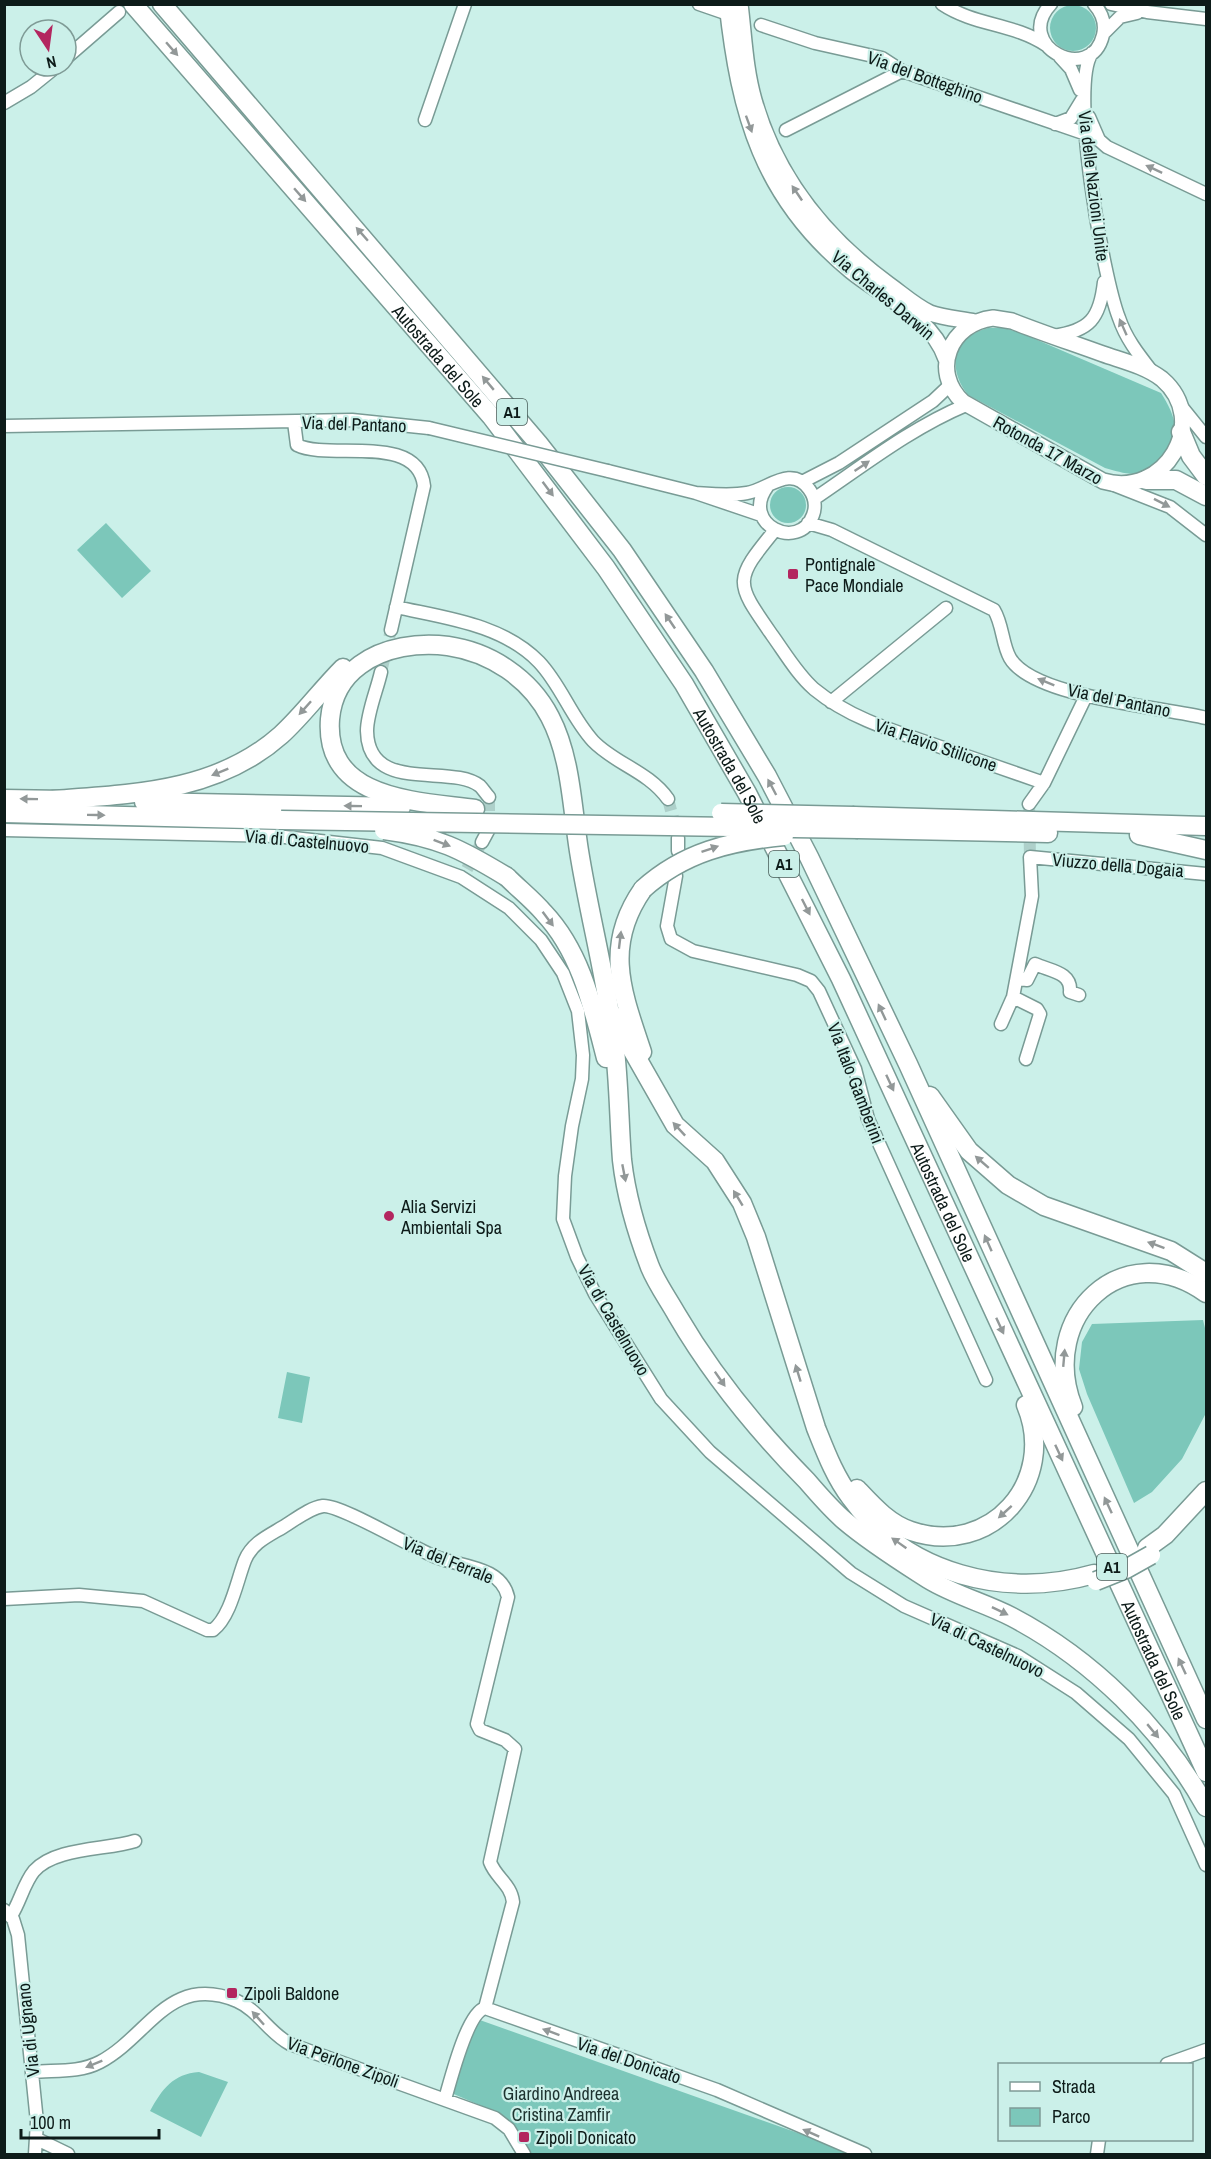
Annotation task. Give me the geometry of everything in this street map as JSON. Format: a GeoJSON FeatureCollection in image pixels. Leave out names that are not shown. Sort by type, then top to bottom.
{"type":"FeatureCollection","features":[{"type":"Feature","properties":{"kind":"highway","name":"Autostrada del Sole"},"geometry":{"type":"LineString","coordinates":[[162,4],[416,297],[538,442],[622,550],[704,671],[767,776],[809,857],[908,1064],[1206,1719]]}},
{"type":"Feature","properties":{"kind":"highway","name":"Autostrada del Sole"},"geometry":{"type":"LineString","coordinates":[[127,8],[491,416],[606,568],[684,684],[747,793],[805,903],[1206,1772]]}},
{"type":"Feature","properties":{"kind":"highway"},"geometry":{"type":"LineString","coordinates":[[1182,432],[1191,456],[1206,476]]}},
{"type":"Feature","properties":{"kind":"highway"},"geometry":{"type":"LineString","coordinates":[[1146,480],[1176,480],[1206,496]]}},
{"type":"Feature","properties":{"kind":"highway"},"geometry":{"type":"LineString","coordinates":[[53,800],[167,789],[198,781],[234,766],[271,743],[344,667],[383,647],[417,640],[458,643],[501,659],[518,670],[552,710],[566,744],[614,1007],[622,1032],[675,1125],[715,1161],[742,1203],[756,1237],[816,1428],[828,1458],[852,1499],[887,1535],[928,1562],[958,1575],[1008,1585],[1052,1584],[1095,1577]]}},
{"type":"Feature","properties":{"kind":"highway"},"geometry":{"type":"LineString","coordinates":[[482,803],[376,792],[346,772],[331,743],[330,723],[337,691],[347,676],[362,663],[396,649],[437,645],[476,653],[514,674],[538,699],[553,722],[568,778],[614,1040],[623,1165],[635,1225],[652,1273],[687,1331],[729,1391],[787,1461],[843,1520],[934,1583],[1015,1618],[1076,1658],[1143,1720],[1177,1761],[1206,1807]]}},
{"type":"Feature","properties":{"kind":"highway"},"geometry":{"type":"LineString","coordinates":[[4,799],[482,803],[856,823],[1206,837]]}},
{"type":"Feature","properties":{"kind":"highway"},"geometry":{"type":"LineString","coordinates":[[4,813],[281,820],[1206,826]]}},
{"type":"Feature","properties":{"kind":"highway"},"geometry":{"type":"LineString","coordinates":[[281,820],[423,835],[466,852],[507,878],[546,914],[569,948],[587,988],[620,1115]]}},
{"type":"Feature","properties":{"kind":"highway"},"geometry":{"type":"LineString","coordinates":[[654,1088],[631,1018],[619,962],[623,922],[643,889],[672,866],[725,844],[856,823]]}},
{"type":"Feature","properties":{"kind":"highway"},"geometry":{"type":"LineString","coordinates":[[1139,836],[1206,850]]}},
{"type":"Feature","properties":{"kind":"highway"},"geometry":{"type":"LineString","coordinates":[[908,1064],[969,1151],[1008,1185],[1044,1206],[1083,1222],[1171,1251],[1206,1273]]}},
{"type":"Feature","properties":{"kind":"highway"},"geometry":{"type":"LineString","coordinates":[[1093,1472],[1097,1458],[1067,1391],[1063,1367],[1065,1345],[1072,1323],[1081,1309],[1107,1285],[1135,1275],[1175,1276],[1206,1293]]}},
{"type":"Feature","properties":{"kind":"highway"},"geometry":{"type":"LineString","coordinates":[[816,1428],[857,1490],[884,1516],[910,1531],[931,1536],[969,1534],[999,1518],[1014,1504],[1031,1473],[1035,1445],[1033,1422],[1013,1375],[1016,1362]]}},
{"type":"Feature","properties":{"kind":"highway"},"geometry":{"type":"LineString","coordinates":[[1149,1552],[1206,1491]]}},
{"type":"Feature","properties":{"kind":"highway"},"geometry":{"type":"LineString","coordinates":[[910,1567],[963,1585],[1008,1593],[1048,1592],[1095,1577],[1149,1552],[1185,1529],[1206,1505]]}},
{"type":"Feature","properties":{"kind":"main road","name":"Via Charles Darwin"},"geometry":{"type":"LineString","coordinates":[[732,8],[760,121],[776,157],[805,204],[844,249],[920,308],[935,315],[975,322]]}},
{"type":"Feature","properties":{"kind":"main road","name":"Via Charles Darwin"},"geometry":{"type":"LineString","coordinates":[[732,8],[744,109],[756,144],[782,193],[802,220],[841,263],[930,330],[938,340],[946,359]]}},
{"type":"Feature","properties":{"kind":"main road"},"geometry":{"type":"LineString","coordinates":[[946,359],[958,334],[975,322],[993,318],[1006,320],[1052,336],[1153,374],[1165,382],[1177,400],[1182,432],[1178,448],[1168,464],[1146,480]]}},
{"type":"Feature","properties":{"kind":"main road","name":"Rotonda 17 Marzo"},"geometry":{"type":"LineString","coordinates":[[946,359],[950,385],[966,405],[1088,475],[1110,484],[1130,484],[1146,480]]}},
{"type":"Feature","properties":{"kind":"street"},"geometry":{"type":"LineString","coordinates":[[425,120],[465,4]]}},
{"type":"Feature","properties":{"kind":"street"},"geometry":{"type":"LineString","coordinates":[[699,4],[732,8]]}},
{"type":"Feature","properties":{"kind":"street","name":"Via delle Nazioni Unite"},"geometry":{"type":"LineString","coordinates":[[942,4],[962,16],[1014,28],[1046,45],[1076,76],[1082,98],[1105,274],[1125,334],[1153,374]]}},
{"type":"Feature","properties":{"kind":"street"},"geometry":{"type":"LineString","coordinates":[[1094,4],[1103,19],[1104,33]]}},
{"type":"Feature","properties":{"kind":"street"},"geometry":{"type":"LineString","coordinates":[[1111,4],[1147,12],[1206,19]]}},
{"type":"Feature","properties":{"kind":"street"},"geometry":{"type":"LineString","coordinates":[[1014,28],[1049,7]]}},
{"type":"Feature","properties":{"kind":"street"},"geometry":{"type":"LineString","coordinates":[[1046,45],[1041,32],[1049,7]]}},
{"type":"Feature","properties":{"kind":"street"},"geometry":{"type":"LineString","coordinates":[[78,48],[127,8]]}},
{"type":"Feature","properties":{"kind":"street"},"geometry":{"type":"LineString","coordinates":[[1104,33],[1120,17],[1147,12]]}},
{"type":"Feature","properties":{"kind":"street","name":"Via del Botteghino"},"geometry":{"type":"LineString","coordinates":[[761,25],[814,43],[882,58],[902,71],[1086,134]]}},
{"type":"Feature","properties":{"kind":"street","name":"Via delle Nazioni Unite"},"geometry":{"type":"LineString","coordinates":[[1082,98],[1084,66],[1099,45],[1104,33]]}},
{"type":"Feature","properties":{"kind":"street"},"geometry":{"type":"LineString","coordinates":[[1060,57],[1078,59],[1092,53]]}},
{"type":"Feature","properties":{"kind":"street"},"geometry":{"type":"LineString","coordinates":[[786,130],[902,71]]}},
{"type":"Feature","properties":{"kind":"street"},"geometry":{"type":"LineString","coordinates":[[4,103],[43,78]]}},
{"type":"Feature","properties":{"kind":"street"},"geometry":{"type":"LineString","coordinates":[[1055,124],[1071,118],[1082,98]]}},
{"type":"Feature","properties":{"kind":"street"},"geometry":{"type":"LineString","coordinates":[[1082,98],[1093,128],[1104,145],[1206,194]]}},
{"type":"Feature","properties":{"kind":"street","name":"Via delle Nazioni Unite"},"geometry":{"type":"LineString","coordinates":[[1052,336],[1077,331],[1092,321],[1100,306],[1105,274]]}},
{"type":"Feature","properties":{"kind":"street","name":"Via del Pantano"},"geometry":{"type":"LineString","coordinates":[[696,493],[746,494],[785,478],[802,482],[839,463],[933,401],[950,385]]}},
{"type":"Feature","properties":{"kind":"street"},"geometry":{"type":"LineString","coordinates":[[1177,400],[1206,437]]}},
{"type":"Feature","properties":{"kind":"street"},"geometry":{"type":"LineString","coordinates":[[814,499],[926,425],[966,405]]}},
{"type":"Feature","properties":{"kind":"street","name":"Via del Pantano"},"geometry":{"type":"LineString","coordinates":[[4,426],[352,420],[429,428],[696,493],[761,515],[775,530]]}},
{"type":"Feature","properties":{"kind":"street"},"geometry":{"type":"LineString","coordinates":[[294,422],[297,445],[306,450],[332,448],[399,455],[410,460],[423,477],[424,486],[391,630]]}},
{"type":"Feature","properties":{"kind":"street"},"geometry":{"type":"LineString","coordinates":[[775,530],[793,532],[808,523],[814,509],[814,499],[802,482]]}},
{"type":"Feature","properties":{"kind":"street"},"geometry":{"type":"LineString","coordinates":[[1110,484],[1158,501],[1178,512],[1206,535]]}},
{"type":"Feature","properties":{"kind":"street"},"geometry":{"type":"LineString","coordinates":[[761,515],[760,502],[767,487]]}},
{"type":"Feature","properties":{"kind":"street","name":"Via del Pantano"},"geometry":{"type":"LineString","coordinates":[[808,523],[832,530],[994,610],[1002,624],[1010,658],[1019,668],[1040,680],[1086,696],[1206,717]]}},
{"type":"Feature","properties":{"kind":"street","name":"Via Flavio Stilicone"},"geometry":{"type":"LineString","coordinates":[[775,530],[745,573],[743,587],[746,597],[799,673],[831,702],[876,725],[1044,783]]}},
{"type":"Feature","properties":{"kind":"street"},"geometry":{"type":"LineString","coordinates":[[396,607],[474,624],[507,638],[538,662],[595,742],[658,785],[668,799]]}},
{"type":"Feature","properties":{"kind":"street"},"geometry":{"type":"LineString","coordinates":[[831,702],[946,608]]}},
{"type":"Feature","properties":{"kind":"street"},"geometry":{"type":"LineString","coordinates":[[381,672],[367,730],[369,744],[377,758],[386,766],[404,773],[466,781],[479,786],[482,803]]}},
{"type":"Feature","properties":{"kind":"street"},"geometry":{"type":"LineString","coordinates":[[1029,804],[1044,783],[1086,696]]}},
{"type":"Feature","properties":{"kind":"street"},"geometry":{"type":"LineString","coordinates":[[482,842],[489,829]]}},
{"type":"Feature","properties":{"kind":"street","name":"Via di Castelnuovo"},"geometry":{"type":"LineString","coordinates":[[4,830],[276,836],[382,848],[464,873],[508,908],[541,940],[563,973],[578,1011],[583,1055],[582,1079],[565,1176],[563,1219],[577,1257],[595,1294],[661,1399],[710,1452],[850,1573],[904,1606],[1018,1656],[1076,1692],[1129,1739],[1174,1794],[1206,1865]]}},
{"type":"Feature","properties":{"kind":"street","name":"Viuzzo della Dogaia"},"geometry":{"type":"LineString","coordinates":[[1018,979],[1032,896],[1030,857],[1206,874]]}},
{"type":"Feature","properties":{"kind":"street","name":"Via Italo Gamberini"},"geometry":{"type":"LineString","coordinates":[[676,876],[667,926],[671,939],[693,951],[797,975],[811,981],[819,991],[855,1069],[868,1119],[986,1380]]}},
{"type":"Feature","properties":{"kind":"street"},"geometry":{"type":"LineString","coordinates":[[1001,1024],[1018,979],[1027,980],[1035,964],[1065,976],[1071,984],[1070,992],[1079,995]]}},
{"type":"Feature","properties":{"kind":"street"},"geometry":{"type":"LineString","coordinates":[[1013,997],[1037,1009],[1040,1014],[1026,1059]]}},
{"type":"Feature","properties":{"kind":"street","name":"Via del Ferrale"},"geometry":{"type":"LineString","coordinates":[[4,1599],[79,1594],[143,1601],[213,1630],[225,1615],[241,1570],[253,1547],[312,1510],[324,1506],[344,1512],[437,1557],[490,1573],[500,1580],[506,1587],[508,1597],[477,1724],[480,1731],[505,1740],[515,1749],[490,1862],[494,1872],[512,1893],[513,1902],[485,2008]]}},
{"type":"Feature","properties":{"kind":"street"},"geometry":{"type":"LineString","coordinates":[[8,1913],[32,1875],[46,1862],[74,1852],[115,1848],[135,1841]]}},
{"type":"Feature","properties":{"kind":"street","name":"Via di Ugnano"},"geometry":{"type":"LineString","coordinates":[[8,1913],[18,1935],[33,2072],[37,2139],[35,2154]]}},
{"type":"Feature","properties":{"kind":"street","name":"Via Perlone Zipoli"},"geometry":{"type":"LineString","coordinates":[[33,2072],[71,2070],[94,2065],[110,2056],[175,2001],[191,1996],[211,1994],[244,2005],[273,2033],[290,2044],[492,2116],[503,2123],[514,2135],[524,2154]]}},
{"type":"Feature","properties":{"kind":"street"},"geometry":{"type":"LineString","coordinates":[[445,2098],[469,2023],[479,2010],[485,2008]]}},
{"type":"Feature","properties":{"kind":"street","name":"Via del Donicato"},"geometry":{"type":"LineString","coordinates":[[485,2008],[717,2090],[865,2154]]}},
{"type":"Feature","properties":{"kind":"street"},"geometry":{"type":"LineString","coordinates":[[1170,2063],[1206,2050]]}},
{"type":"Feature","properties":{"kind":"street"},"geometry":{"type":"LineString","coordinates":[[37,2139],[68,2154]]}},
{"type":"Feature","properties":{"kind":"green space"},"geometry":{"type":"Polygon","coordinates":[[[1073,5],[1089,12],[1096,28],[1089,44],[1073,51],[1057,44],[1050,28],[1057,12],[1073,5]]]}},
{"type":"Feature","properties":{"kind":"green space"},"geometry":{"type":"Polygon","coordinates":[[[988,328],[1004,328],[1021,333],[1161,393],[1171,411],[1175,427],[1172,445],[1164,457],[1148,471],[1137,474],[1105,468],[968,395],[957,375],[957,355],[960,346],[967,339],[976,332],[988,328]]]}},
{"type":"Feature","properties":{"kind":"green space"},"geometry":{"type":"Polygon","coordinates":[[[788,487],[801,492],[806,505],[801,518],[788,523],[775,518],[770,505],[775,492],[788,487]]]}},
{"type":"Feature","properties":{"kind":"green space"},"geometry":{"type":"Polygon","coordinates":[[[106,523],[151,571],[122,598],[77,550],[106,523]]]}},
{"type":"Feature","properties":{"kind":"green space"},"geometry":{"type":"Polygon","coordinates":[[[1203,1320],[1206,1332],[1206,1413],[1182,1459],[1152,1492],[1134,1503],[1087,1394],[1079,1369],[1082,1342],[1092,1324],[1203,1320]]]}},
{"type":"Feature","properties":{"kind":"green space"},"geometry":{"type":"Polygon","coordinates":[[[287,1372],[310,1377],[302,1423],[278,1418],[287,1372]]]}},
{"type":"Feature","properties":{"kind":"green space","name":"Giardino Andreea Cristina Zamfir"},"geometry":{"type":"Polygon","coordinates":[[[477,2019],[857,2154],[529,2154],[515,2127],[491,2110],[449,2092],[477,2019]]]}},
{"type":"Feature","properties":{"kind":"green space"},"geometry":{"type":"Polygon","coordinates":[[[199,2072],[228,2082],[201,2137],[150,2111],[159,2096],[175,2079],[199,2072]]]}},
{"type":"Feature","properties":{"kind":"tunnel"},"geometry":{"type":"LineString","coordinates":[[381,672],[391,630]]}},
{"type":"Feature","properties":{"kind":"tunnel"},"geometry":{"type":"LineString","coordinates":[[489,797],[489,829]]}},
{"type":"Feature","properties":{"kind":"tunnel"},"geometry":{"type":"LineString","coordinates":[[668,799],[677,833]]}},
{"type":"Feature","properties":{"kind":"tunnel"},"geometry":{"type":"LineString","coordinates":[[1029,804],[1030,857]]}},
{"type":"Feature","properties":{"kind":"tunnel"},"geometry":{"type":"LineString","coordinates":[[467,869],[482,842]]}},
{"type":"Feature","properties":{"kind":"place","name":"Pontignale Pace Mondiale"},"geometry":{"type":"Point","coordinates":[793,574]}},
{"type":"Feature","properties":{"kind":"place","name":"Alia Servizi Ambientali Spa"},"geometry":{"type":"Point","coordinates":[389,1216]}},
{"type":"Feature","properties":{"kind":"place","name":"Zipoli Baldone"},"geometry":{"type":"Point","coordinates":[232,1993]}},
{"type":"Feature","properties":{"kind":"place","name":"Zipoli Donicato"},"geometry":{"type":"Point","coordinates":[524,2137]}}]}
